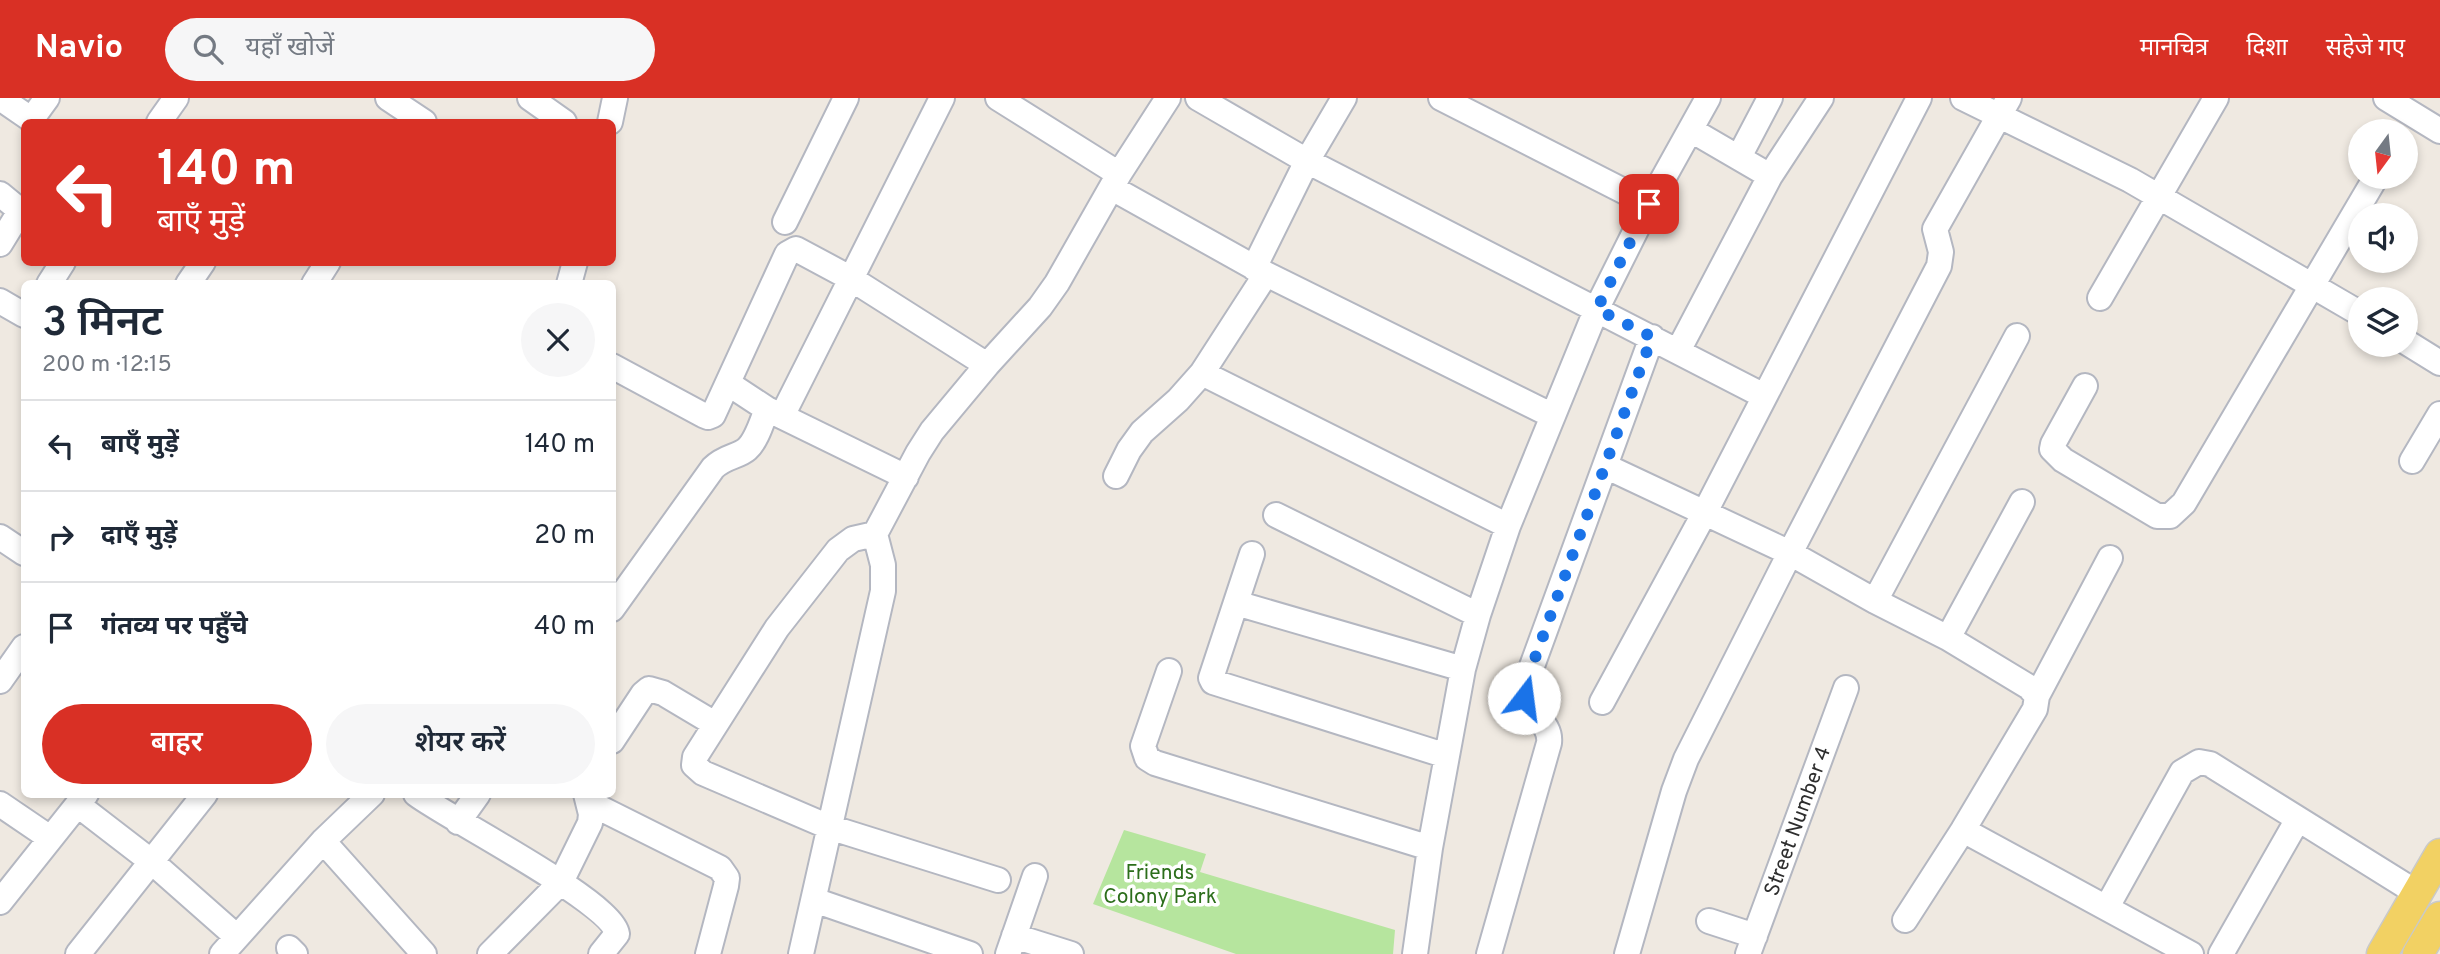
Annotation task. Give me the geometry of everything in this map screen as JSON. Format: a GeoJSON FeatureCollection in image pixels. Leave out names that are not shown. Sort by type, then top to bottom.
{"type":"FeatureCollection","features":[{"type":"Feature","properties":{"kind":"main road"},"geometry":{"type":"LineString","coordinates":[[2382,954],[2440,855]]}},
{"type":"Feature","properties":{"kind":"main road"},"geometry":{"type":"LineString","coordinates":[[2418,954],[2440,917]]}},
{"type":"Feature","properties":{"kind":"street"},"geometry":{"type":"LineString","coordinates":[[0,98],[30,119]]}},
{"type":"Feature","properties":{"kind":"street"},"geometry":{"type":"LineString","coordinates":[[34,119],[47,98]]}},
{"type":"Feature","properties":{"kind":"street"},"geometry":{"type":"LineString","coordinates":[[161,119],[176,98]]}},
{"type":"Feature","properties":{"kind":"street"},"geometry":{"type":"LineString","coordinates":[[388,98],[420,119]]}},
{"type":"Feature","properties":{"kind":"street"},"geometry":{"type":"LineString","coordinates":[[530,98],[560,119]]}},
{"type":"Feature","properties":{"kind":"street"},"geometry":{"type":"LineString","coordinates":[[611,119],[615,98]]}},
{"type":"Feature","properties":{"kind":"street"},"geometry":{"type":"LineString","coordinates":[[785,222],[846,98]]}},
{"type":"Feature","properties":{"kind":"street"},"geometry":{"type":"LineString","coordinates":[[616,603],[713,468],[725,458],[747,450],[774,413],[850,278],[942,98]]}},
{"type":"Feature","properties":{"kind":"street"},"geometry":{"type":"LineString","coordinates":[[998,98],[1116,181],[1260,271],[1553,416]]}},
{"type":"Feature","properties":{"kind":"street"},"geometry":{"type":"LineString","coordinates":[[801,954],[883,591],[883,565],[876,534],[932,431],[1040,307],[1168,98]]}},
{"type":"Feature","properties":{"kind":"street"},"geometry":{"type":"LineString","coordinates":[[1198,98],[1307,161],[1764,396]]}},
{"type":"Feature","properties":{"kind":"street"},"geometry":{"type":"LineString","coordinates":[[1116,476],[1142,432],[1178,400],[1202,373],[1260,271],[1307,161],[1344,98]]}},
{"type":"Feature","properties":{"kind":"street"},"geometry":{"type":"LineString","coordinates":[[1440,98],[1649,204]]}},
{"type":"Feature","properties":{"kind":"street"},"geometry":{"type":"LineString","coordinates":[[1415,954],[1430,848],[1463,669],[1508,526],[1597,309],[1649,204],[1708,98]]}},
{"type":"Feature","properties":{"kind":"street"},"geometry":{"type":"LineString","coordinates":[[1740,157],[1770,98]]}},
{"type":"Feature","properties":{"kind":"street"},"geometry":{"type":"LineString","coordinates":[[1678,351],[1770,176],[1821,98]]}},
{"type":"Feature","properties":{"kind":"street"},"geometry":{"type":"LineString","coordinates":[[1602,702],[1704,514],[1919,98]]}},
{"type":"Feature","properties":{"kind":"street"},"geometry":{"type":"LineString","coordinates":[[1963,98],[2004,106],[2348,306]]}},
{"type":"Feature","properties":{"kind":"street"},"geometry":{"type":"LineString","coordinates":[[2100,298],[2216,98]]}},
{"type":"Feature","properties":{"kind":"street"},"geometry":{"type":"LineString","coordinates":[[2386,98],[2404,119]]}},
{"type":"Feature","properties":{"kind":"street"},"geometry":{"type":"LineString","coordinates":[[1627,954],[1674,791],[1686,759],[1940,266],[1941,252],[1935,229],[2004,106]]}},
{"type":"Feature","properties":{"kind":"street"},"geometry":{"type":"LineString","coordinates":[[2418,126],[2440,131]]}},
{"type":"Feature","properties":{"kind":"street"},"geometry":{"type":"LineString","coordinates":[[1691,130],[1770,176]]}},
{"type":"Feature","properties":{"kind":"street"},"geometry":{"type":"LineString","coordinates":[[2085,386],[2052,449],[2063,460],[2157,516],[2170,516],[2184,503],[2369,189]]}},
{"type":"Feature","properties":{"kind":"street"},"geometry":{"type":"LineString","coordinates":[[0,194],[18,208],[19,213],[0,244]]}},
{"type":"Feature","properties":{"kind":"street"},"geometry":{"type":"LineString","coordinates":[[616,368],[708,417],[717,411],[791,250],[802,250],[850,278],[987,365]]}},
{"type":"Feature","properties":{"kind":"street"},"geometry":{"type":"LineString","coordinates":[[0,301],[21,313]]}},
{"type":"Feature","properties":{"kind":"street"},"geometry":{"type":"LineString","coordinates":[[1875,601],[2017,336]]}},
{"type":"Feature","properties":{"kind":"street"},"geometry":{"type":"LineString","coordinates":[[1489,954],[1549,743],[1548,730],[1527,706],[1524,688],[1652,337]]}},
{"type":"Feature","properties":{"kind":"street"},"geometry":{"type":"LineString","coordinates":[[2418,349],[2440,363]]}},
{"type":"Feature","properties":{"kind":"street"},"geometry":{"type":"LineString","coordinates":[[1202,373],[1508,526]]}},
{"type":"Feature","properties":{"kind":"street"},"geometry":{"type":"LineString","coordinates":[[729,384],[774,413],[906,477]]}},
{"type":"Feature","properties":{"kind":"street"},"geometry":{"type":"LineString","coordinates":[[2412,461],[2440,414]]}},
{"type":"Feature","properties":{"kind":"street"},"geometry":{"type":"LineString","coordinates":[[1605,466],[1790,554],[1948,638],[2029,687],[2037,695]]}},
{"type":"Feature","properties":{"kind":"street"},"geometry":{"type":"LineString","coordinates":[[1948,638],[2022,502]]}},
{"type":"Feature","properties":{"kind":"street"},"geometry":{"type":"LineString","coordinates":[[1276,515],[1478,615]]}},
{"type":"Feature","properties":{"kind":"street"},"geometry":{"type":"LineString","coordinates":[[876,534],[853,540],[838,550],[777,628],[695,757],[694,765],[697,769],[830,827],[998,880]]}},
{"type":"Feature","properties":{"kind":"street"},"geometry":{"type":"LineString","coordinates":[[0,537],[21,550]]}},
{"type":"Feature","properties":{"kind":"street"},"geometry":{"type":"LineString","coordinates":[[1252,554],[1211,678],[1213,682],[1447,756]]}},
{"type":"Feature","properties":{"kind":"street"},"geometry":{"type":"LineString","coordinates":[[1905,920],[1963,830],[2035,709],[2037,695],[2110,558]]}},
{"type":"Feature","properties":{"kind":"street"},"geometry":{"type":"LineString","coordinates":[[1236,603],[1463,669]]}},
{"type":"Feature","properties":{"kind":"street"},"geometry":{"type":"LineString","coordinates":[[0,681],[21,651]]}},
{"type":"Feature","properties":{"kind":"street"},"geometry":{"type":"LineString","coordinates":[[1169,671],[1143,746],[1147,758],[1155,763],[1430,848]]}},
{"type":"Feature","properties":{"kind":"street","name":"Street Number 4"},"geometry":{"type":"LineString","coordinates":[[1751,945],[1846,688]]}},
{"type":"Feature","properties":{"kind":"street"},"geometry":{"type":"LineString","coordinates":[[616,735],[643,694],[649,690],[663,693],[715,724]]}},
{"type":"Feature","properties":{"kind":"street"},"geometry":{"type":"LineString","coordinates":[[2107,907],[2182,772],[2199,762],[2210,764],[2417,893]]}},
{"type":"Feature","properties":{"kind":"street"},"geometry":{"type":"LineString","coordinates":[[78,954],[202,798]]}},
{"type":"Feature","properties":{"kind":"street"},"geometry":{"type":"LineString","coordinates":[[422,798],[561,882],[616,928],[617,934],[601,954]]}},
{"type":"Feature","properties":{"kind":"street"},"geometry":{"type":"LineString","coordinates":[[458,822],[475,798]]}},
{"type":"Feature","properties":{"kind":"street"},"geometry":{"type":"LineString","coordinates":[[490,954],[561,882],[590,824],[591,814],[587,798]]}},
{"type":"Feature","properties":{"kind":"street"},"geometry":{"type":"LineString","coordinates":[[587,798],[725,873],[726,886],[708,954]]}},
{"type":"Feature","properties":{"kind":"street"},"geometry":{"type":"LineString","coordinates":[[1,899],[82,800],[152,862],[230,945],[323,841],[356,799]]}},
{"type":"Feature","properties":{"kind":"street"},"geometry":{"type":"LineString","coordinates":[[0,804],[50,838]]}},
{"type":"Feature","properties":{"kind":"street"},"geometry":{"type":"LineString","coordinates":[[2221,954],[2298,819]]}},
{"type":"Feature","properties":{"kind":"street"},"geometry":{"type":"LineString","coordinates":[[1963,830],[2191,954]]}},
{"type":"Feature","properties":{"kind":"street"},"geometry":{"type":"LineString","coordinates":[[323,841],[424,954]]}},
{"type":"Feature","properties":{"kind":"street"},"geometry":{"type":"LineString","coordinates":[[1035,876],[1011,945],[1071,954]]}},
{"type":"Feature","properties":{"kind":"street"},"geometry":{"type":"LineString","coordinates":[[814,900],[970,954]]}},
{"type":"Feature","properties":{"kind":"street"},"geometry":{"type":"LineString","coordinates":[[1709,921],[1751,945]]}},
{"type":"Feature","properties":{"kind":"green space","name":"Friends Colony Park"},"geometry":{"type":"Polygon","coordinates":[[[1124,830],[1206,854],[1200,872],[1395,930],[1393,954],[1236,954],[1093,904],[1124,830]]]}},
{"type":"Feature","properties":{"kind":"route"},"geometry":{"type":"LineString","coordinates":[[1524,698],[1524,688],[1652,337],[1597,309],[1649,204]]}}]}
